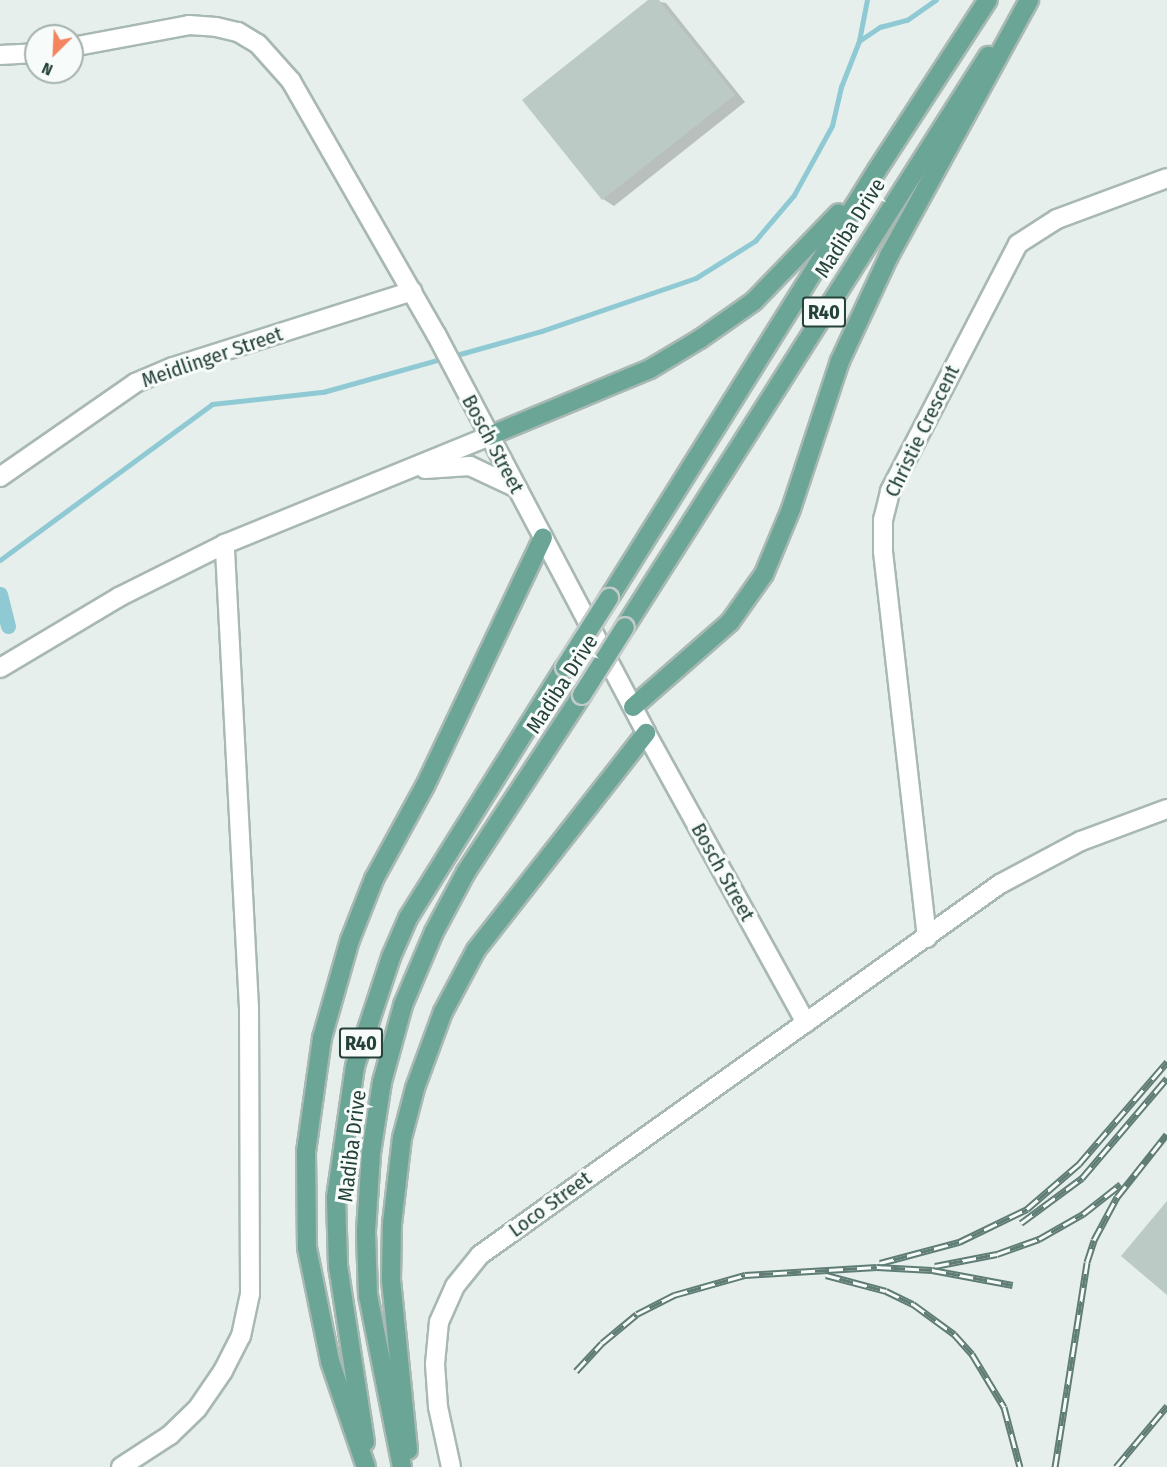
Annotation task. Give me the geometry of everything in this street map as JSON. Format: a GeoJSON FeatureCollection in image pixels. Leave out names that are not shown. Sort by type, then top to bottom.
{"type":"FeatureCollection","features":[{"type":"Feature","properties":{"kind":"main road","name":"Madiba Drive"},"geometry":{"type":"LineString","coordinates":[[368,1467],[346,1336],[338,1265],[336,1197],[355,1066],[391,957],[408,918],[877,170],[988,0]]}},
{"type":"Feature","properties":{"kind":"main road","name":"Madiba Drive"},"geometry":{"type":"LineString","coordinates":[[402,1467],[368,1296],[366,1232],[371,1154],[382,1082],[403,1005],[435,932],[466,872],[582,695],[967,85],[1028,0]]}},
{"type":"Feature","properties":{"kind":"main road"},"geometry":{"type":"LineString","coordinates":[[633,707],[730,622],[764,574],[791,509],[840,361],[889,256],[1028,0]]}},
{"type":"Feature","properties":{"kind":"main road"},"geometry":{"type":"LineString","coordinates":[[489,436],[650,369],[709,332],[761,294],[815,241],[877,170]]}},
{"type":"Feature","properties":{"kind":"main road"},"geometry":{"type":"LineString","coordinates":[[368,1467],[330,1361],[307,1248],[306,1152],[322,1038],[350,940],[375,879],[425,786],[543,538]]}},
{"type":"Feature","properties":{"kind":"main road"},"geometry":{"type":"LineString","coordinates":[[408,1467],[391,1279],[392,1224],[402,1138],[415,1088],[443,1012],[476,950],[646,733]]}},
{"type":"Feature","properties":{"kind":"street","name":"Bosch Street"},"geometry":{"type":"LineString","coordinates":[[84,45],[189,25],[238,32],[258,44],[291,81],[436,334],[646,733],[806,1023]]}},
{"type":"Feature","properties":{"kind":"street"},"geometry":{"type":"LineString","coordinates":[[0,55],[24,54]]}},
{"type":"Feature","properties":{"kind":"street","name":"Christie Crescent"},"geometry":{"type":"LineString","coordinates":[[927,938],[883,551],[883,520],[890,491],[1018,244],[1057,219],[1167,178]]}},
{"type":"Feature","properties":{"kind":"street","name":"Meidlinger Street"},"geometry":{"type":"LineString","coordinates":[[0,477],[135,383],[412,291]]}},
{"type":"Feature","properties":{"kind":"street"},"geometry":{"type":"LineString","coordinates":[[0,668],[119,597],[225,544],[489,436]]}},
{"type":"Feature","properties":{"kind":"street"},"geometry":{"type":"LineString","coordinates":[[396,474],[470,466],[516,488]]}},
{"type":"Feature","properties":{"kind":"street"},"geometry":{"type":"LineString","coordinates":[[121,1467],[170,1435],[196,1409],[223,1371],[241,1336],[250,1294],[249,1008],[225,544]]}},
{"type":"Feature","properties":{"kind":"street","name":"Loco Street"},"geometry":{"type":"LineString","coordinates":[[451,1467],[438,1407],[435,1364],[439,1322],[455,1286],[480,1255],[1000,884],[1040,860],[1167,809]]}},
{"type":"Feature","properties":{"kind":"building"},"geometry":{"type":"Polygon","coordinates":[[[648,0],[659,0],[735,95],[602,200],[522,100],[648,0]]]}},
{"type":"Feature","properties":{"kind":"building"},"geometry":{"type":"Polygon","coordinates":[[[1167,1201],[1167,1295],[1121,1256],[1167,1201]]]}},
{"type":"Feature","properties":{"kind":"waterway"},"geometry":{"type":"LineString","coordinates":[[859,41],[867,0]]}},
{"type":"Feature","properties":{"kind":"waterway"},"geometry":{"type":"LineString","coordinates":[[453,356],[542,331],[696,278],[755,241],[794,195],[832,126],[841,87],[859,41],[880,27],[907,20],[936,0]]}},
{"type":"Feature","properties":{"kind":"waterway"},"geometry":{"type":"LineString","coordinates":[[0,560],[212,404],[323,392],[445,358]]}},
{"type":"Feature","properties":{"kind":"waterway"},"geometry":{"type":"LineString","coordinates":[[0,594],[8,626]]}},
{"type":"Feature","properties":{"kind":"railway"},"geometry":{"type":"LineString","coordinates":[[880,1263],[959,1242],[1027,1209],[1079,1164],[1167,1062]]}},
{"type":"Feature","properties":{"kind":"railway"},"geometry":{"type":"LineString","coordinates":[[1021,1223],[1082,1178],[1167,1078]]}},
{"type":"Feature","properties":{"kind":"railway"},"geometry":{"type":"LineString","coordinates":[[1055,1467],[1087,1262],[1094,1240],[1117,1197],[1167,1134]]}},
{"type":"Feature","properties":{"kind":"railway"},"geometry":{"type":"LineString","coordinates":[[935,1266],[997,1254],[1039,1239],[1083,1214],[1121,1184]]}},
{"type":"Feature","properties":{"kind":"railway"},"geometry":{"type":"LineString","coordinates":[[576,1371],[602,1343],[637,1314],[674,1295],[745,1275],[877,1267],[932,1270],[1013,1285]]}},
{"type":"Feature","properties":{"kind":"railway"},"geometry":{"type":"LineString","coordinates":[[826,1275],[886,1291],[913,1304],[954,1334],[972,1354],[1004,1407],[1020,1467]]}},
{"type":"Feature","properties":{"kind":"railway"},"geometry":{"type":"LineString","coordinates":[[1116,1467],[1167,1406]]}}]}
